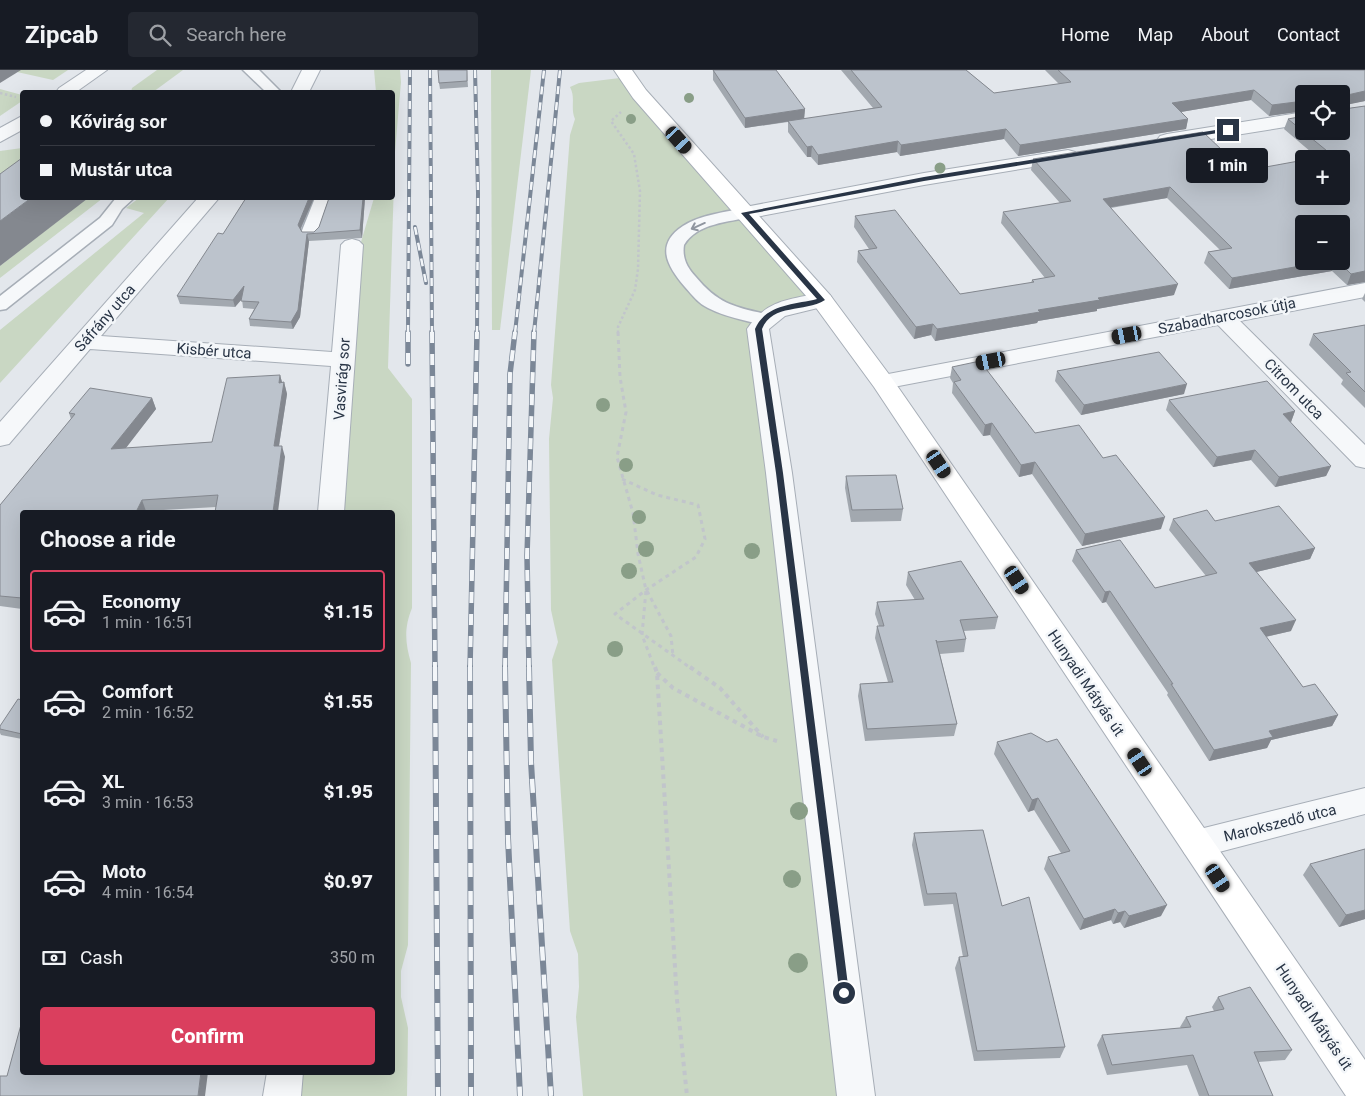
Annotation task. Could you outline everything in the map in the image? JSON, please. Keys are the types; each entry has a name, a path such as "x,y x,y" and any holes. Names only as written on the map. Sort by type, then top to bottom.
{"street":[{"path":"68,90 98,70"},
{"path":"302,90 307,83 311,70"},
{"name":"Hunyadi Mátyás út","path":"623,70 647,102 822,300 883,382 1365,1092"},
{"path":"1148,143 1295,119"},
{"path":"744,213 924,179 1090,152"},
{"name":"Sáfrány utca","path":"0,438 208,200"},
{"name":"Vasvirág sor","path":"331,510 352,245"},
{"name":"Szabadharcosok útja","path":"883,382 1365,290"},
{"path":"822,300 778,310 763,319 758,329 780,473 856,1096"},
{"name":"Citrom utca","path":"1224,317 1365,460"},
{"name":"Kisbér utca","path":"84,342 344,360"},
{"name":"Marokszedő utca","path":"1196,844 1365,801"},
{"path":"282,1096 284,1075"}],"lane":[{"path":"250,70 272,90"},
{"path":"0,305 106,220 116,206 124,200"},
{"path":"310,232 322,200"},
{"path":"744,213 699,224 686,232 675,243 673,253 677,266 706,300 735,312 763,319"}],"path":[{"path":"0,93 20,98"},
{"path":"647,102 627,107 611,121 634,154 640,191 636,283 618,327 620,377 626,412 617,457 633,513 638,554 646,590 671,636 674,656"},
{"path":"622,479 642,490 664,498 688,500 698,505 705,539 696,557 684,567 646,590 615,614 642,635 720,688 762,737"},
{"path":"646,590 642,635 657,673 677,1000 687,1096"},
{"path":"657,673 673,688 762,737 814,751"}],"green space":[{"path":"8,70 68,70 53,80"},
{"path":"157,70 183,70 156,90 132,90"},
{"path":"374,70 400,70 401,82 395,152 395,90 376,90"},
{"path":"491,70 531,70 500,330 492,330"},
{"path":"628,77 822,300 763,319 856,1096 583,1096 576,1017 579,987 578,954 570,931 552,660 558,642 551,610 549,439 553,398 551,385 570,135 575,119 573,95 570,87 579,83"},
{"path":"0,89 20,94 20,102 0,116"},
{"path":"20,148 20,167 0,182 0,151"},
{"path":"85,200 100,200 0,278 0,266"},
{"path":"136,200 167,200 0,383 0,330 144,213 126,208"},
{"path":"373,200 393,200 388,368 412,399 412,608 406,635 411,663 408,945 401,971 401,997 408,1028 407,1096 282,1096 285,1075 395,1075 395,510 331,510 344,360 361,242"}],"building":[{"path":"438,70 467,70 467,81 439,83"},
{"path":"713,70 776,70 805,109 745,118"},
{"path":"851,70 966,70 994,93 1071,82 1058,70 1365,70 1365,91 1350,94 1350,85 1295,85 1295,102 1272,105 1254,90 1172,103 1188,119 1020,145 1006,129 901,145 898,141 818,155 812,146 807,147 788,121 882,107"},
{"path":"1365,106 1365,271 1351,274 1347,270 1350,270 1350,215 1295,215 1295,267 1232,278 1208,252 1232,248 1170,187 1103,199 1178,284 1098,298 1100,300 937,329 933,324 916,327 858,251 877,248 855,216 895,210 960,294 1034,282 1032,280 1055,276 1003,212 1071,201 1033,159 1203,132 1244,171 1295,162 1295,205 1350,205 1350,150 1326,150 1314,140 1350,140 1350,108"},
{"path":"1295,118 1295,125 1288,119"},
{"path":"20,159 20,200 28,200 0,221 0,174"},
{"path":"245,200 308,200 298,225 302,232 314,232 319,227 328,200 363,200 360,230 307,234 298,310 291,322 249,319 259,302 241,301 244,286 233,300 177,296 218,233 223,234"},
{"path":"1365,325 1365,392 1346,373 1351,372 1313,334"},
{"path":"1159,352 1187,384 1084,405 1057,371"},
{"path":"980,361 1035,433 1079,425 1103,458 1116,455 1165,517 1085,534 1035,462 1021,465 992,423 985,425 954,382 961,380 952,367"},
{"path":"280,375 279,383 284,382 274,446 282,446 273,510 215,510 218,495 142,500 137,510 20,510 20,598 0,596 0,505 75,414 69,413 90,388 152,398 111,449 212,442 227,378"},
{"path":"1267,381 1295,411 1283,414 1331,466 1279,477 1255,450 1217,457 1169,400"},
{"path":"896,475 903,509 852,510 846,476"},
{"path":"1279,506 1315,548 1249,563 1296,620 1260,628 1303,687 1315,684 1338,715 1269,731 1273,737 1214,750 1171,684 1173,684 1110,591 1105,592 1076,550 1120,540 1155,588 1217,573 1173,519 1207,510 1215,521"},
{"path":"961,561 998,617 960,620 966,639 937,642 936,640 957,724 867,729 860,684 893,682 877,626 884,626 877,602 924,599 908,572"},
{"path":"18,699 20,700 20,734 0,729 0,726"},
{"path":"1031,733 1047,742 1057,739 1167,905 1129,916 1125,911 1118,913 1115,909 1084,919 1048,857 1070,851 1038,798 1032,800 997,742"},
{"path":"983,830 1002,906 1029,897 1065,1047 977,1051 959,957 968,956 956,893 927,894 914,833"},
{"path":"1365,849 1365,910 1346,915 1310,864"},
{"path":"1250,987 1292,1050 1254,1052 1273,1096 1209,1096 1193,1055 1112,1065 1102,1035 1191,1027 1186,1017 1224,1009 1218,997"},
{"path":"20,1028 20,1075 201,1075 198,1096 0,1096 0,1076 7,1076"}],"railway":[{"path":"408,333 410,70"},
{"path":"430,70 432,333"},
{"path":"475,70 478,193 477,333"},
{"path":"515,333 544,70"},
{"path":"534,333 560,70"},
{"path":"415,227 426,283"},
{"path":"432,332 435,669"},
{"path":"470,669 477,332"},
{"path":"505,668 510,374 515,332"},
{"path":"529,669 527,556 534,332"},
{"path":"408,333 408,364"},
{"path":"435,667 438,1096"},
{"path":"529,667 531,762 551,1096"},
{"path":"505,668 508,838 520,1096"},
{"path":"470,669 471,1096"}],"route":[{"path":"844,993 780,473 758,329 763,319 778,310 822,300 744,213 924,179 1228,130"}]}
